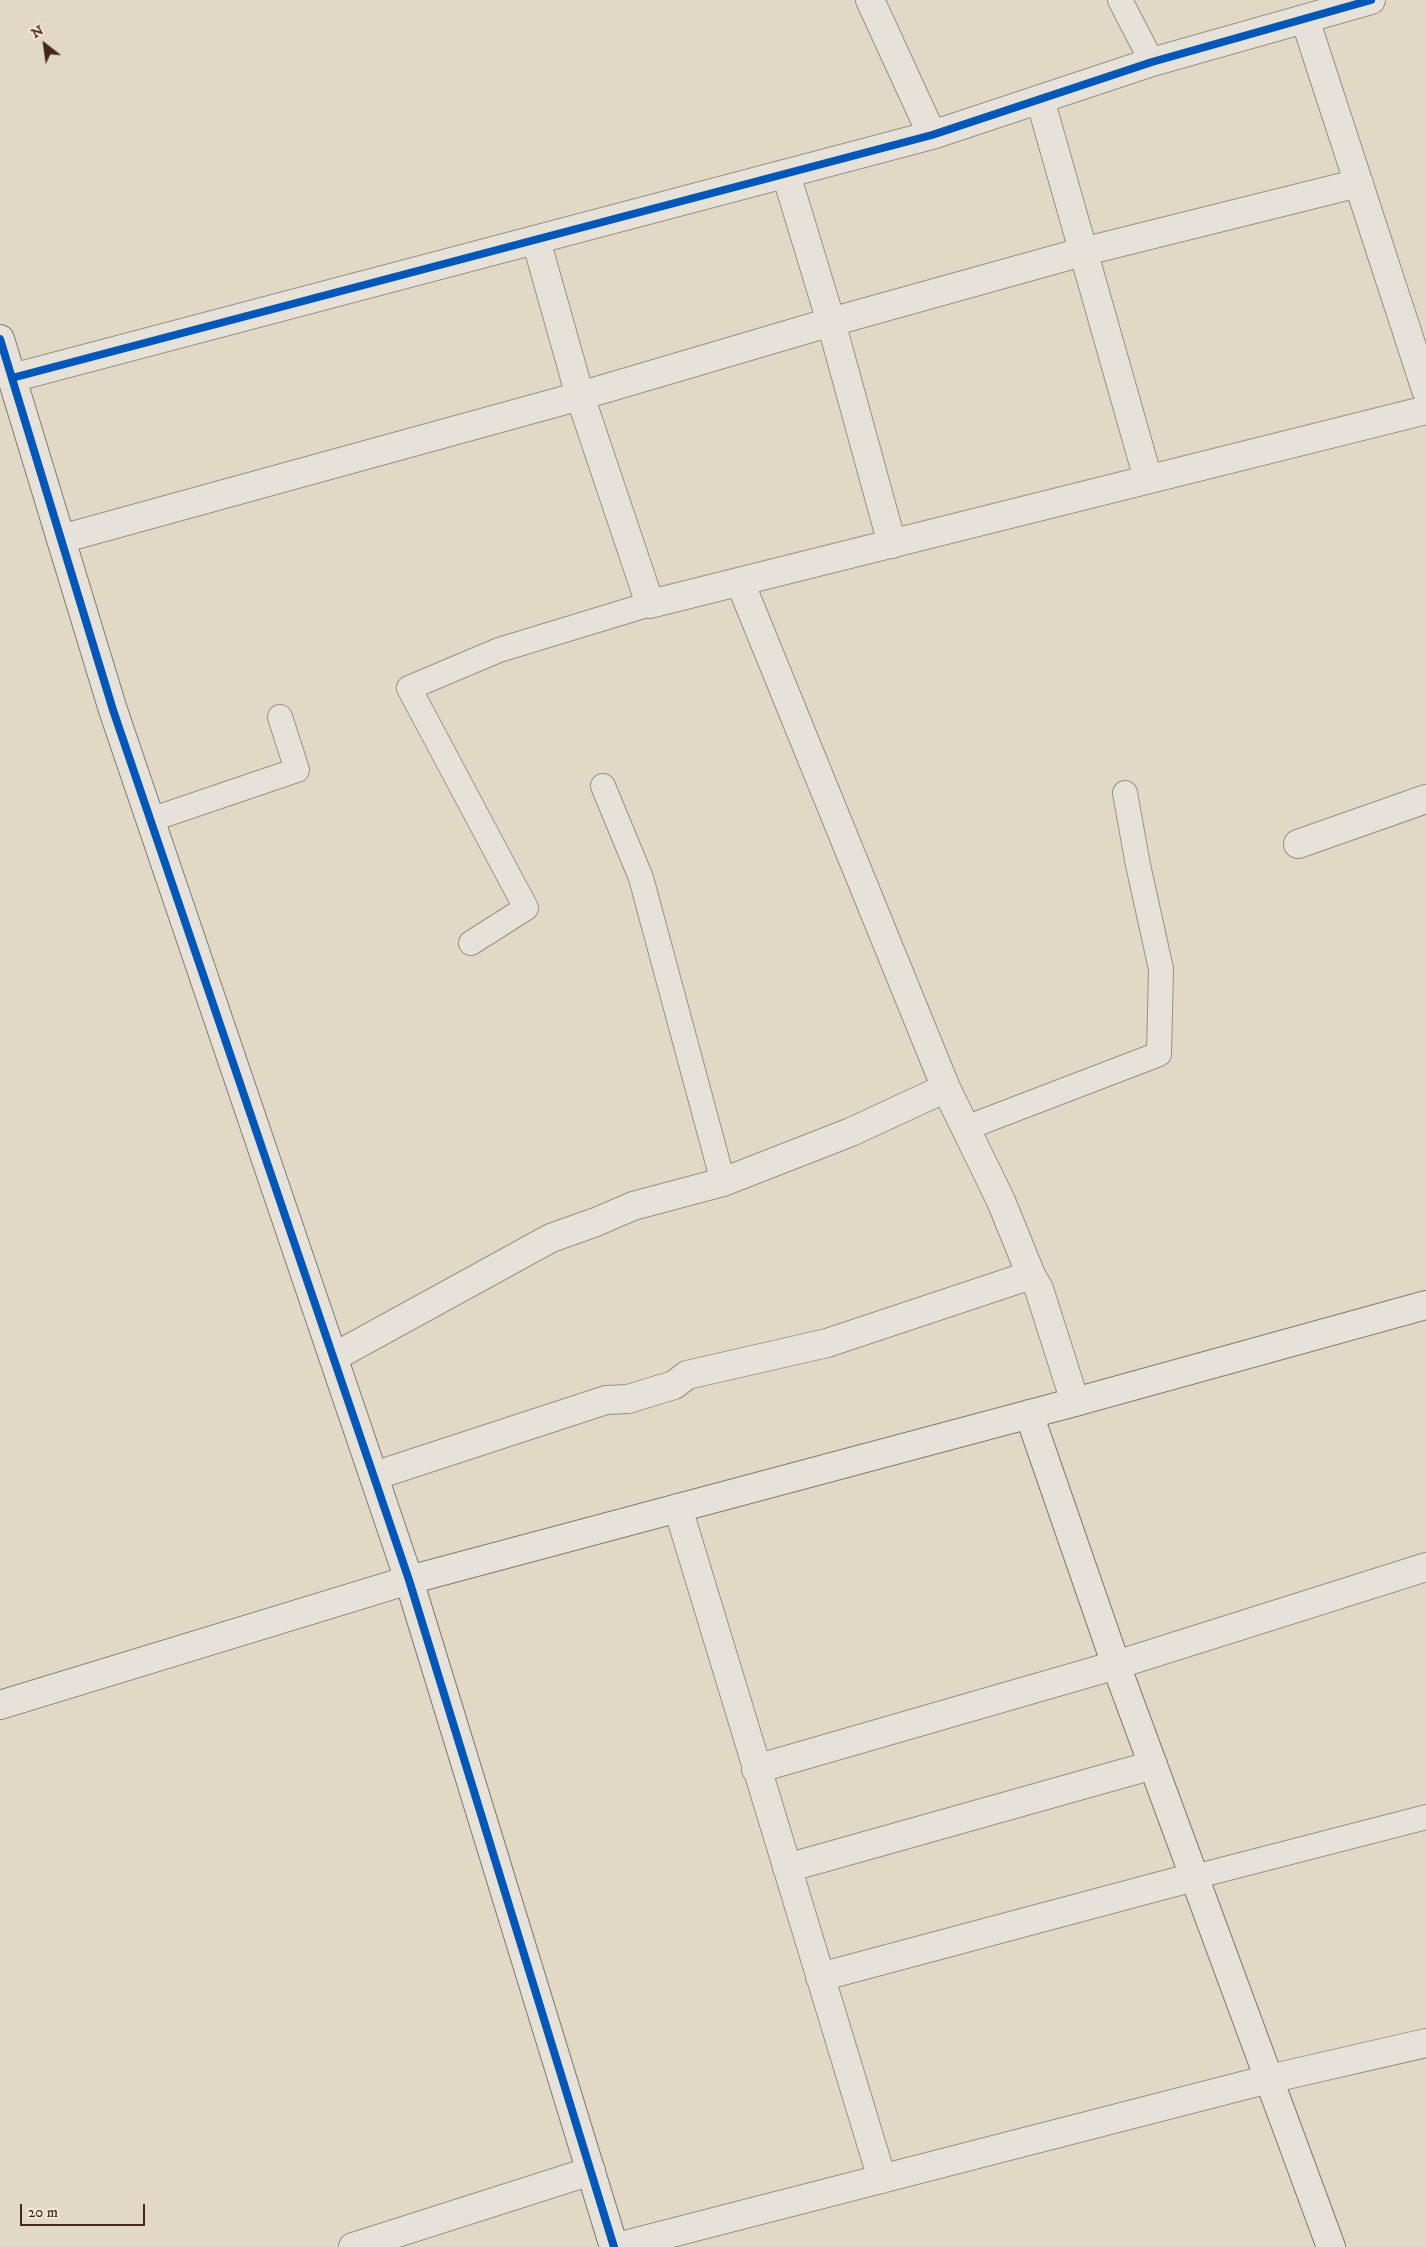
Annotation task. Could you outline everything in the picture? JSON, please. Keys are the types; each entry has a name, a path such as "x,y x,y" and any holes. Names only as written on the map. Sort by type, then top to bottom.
{"street":[{"path":"870,0 932,135"},
{"path":"12,378 932,135 1152,62 1371,0"},
{"path":"1305,19 1426,390"},
{"path":"1040,99 1148,479"},
{"path":"786,174 831,322 892,544"},
{"path":"61,539 580,396 831,322 1082,252 1359,183"},
{"path":"536,240 580,396 650,604 1426,410"},
{"path":"0,339 113,710 409,1580 615,2247 1269,2079 1426,2043"},
{"path":"740,582 946,1088 1001,1202 1030,1275 1039,1289 1075,1402"},
{"path":"1298,844 1426,800"},
{"path":"334,1357 551,1238 633,1206 723,1182 851,1132 946,1088"},
{"path":"374,1476 606,1400 628,1399 674,1385 687,1375 827,1344 1030,1275"},
{"path":"0,1705 409,1580 1075,1402 1426,1305"},
{"path":"1029,1414 1116,1665 1331,2247"},
{"path":"678,1508 882,2179"},
{"path":"756,1768 1116,1665 1426,1567"},
{"path":"787,1868 1153,1765"},
{"path":"820,1977 1194,1877"},
{"path":"353,2247 591,2171"}],"lane":[{"path":"1120,0 1152,62"},
{"path":"471,943 526,908 409,688 499,650 650,604"},
{"path":"150,820 297,770 280,717"},
{"path":"604,786 641,878 723,1182"},
{"path":"966,1128 1159,1054 1161,968 1138,865 1125,793"},
{"path":"1194,1877 1426,1817"}],"cycle path":[{"path":"12,378 932,135 1152,62 1371,0"},
{"path":"0,339 113,710 409,1580 614,2247"}]}
